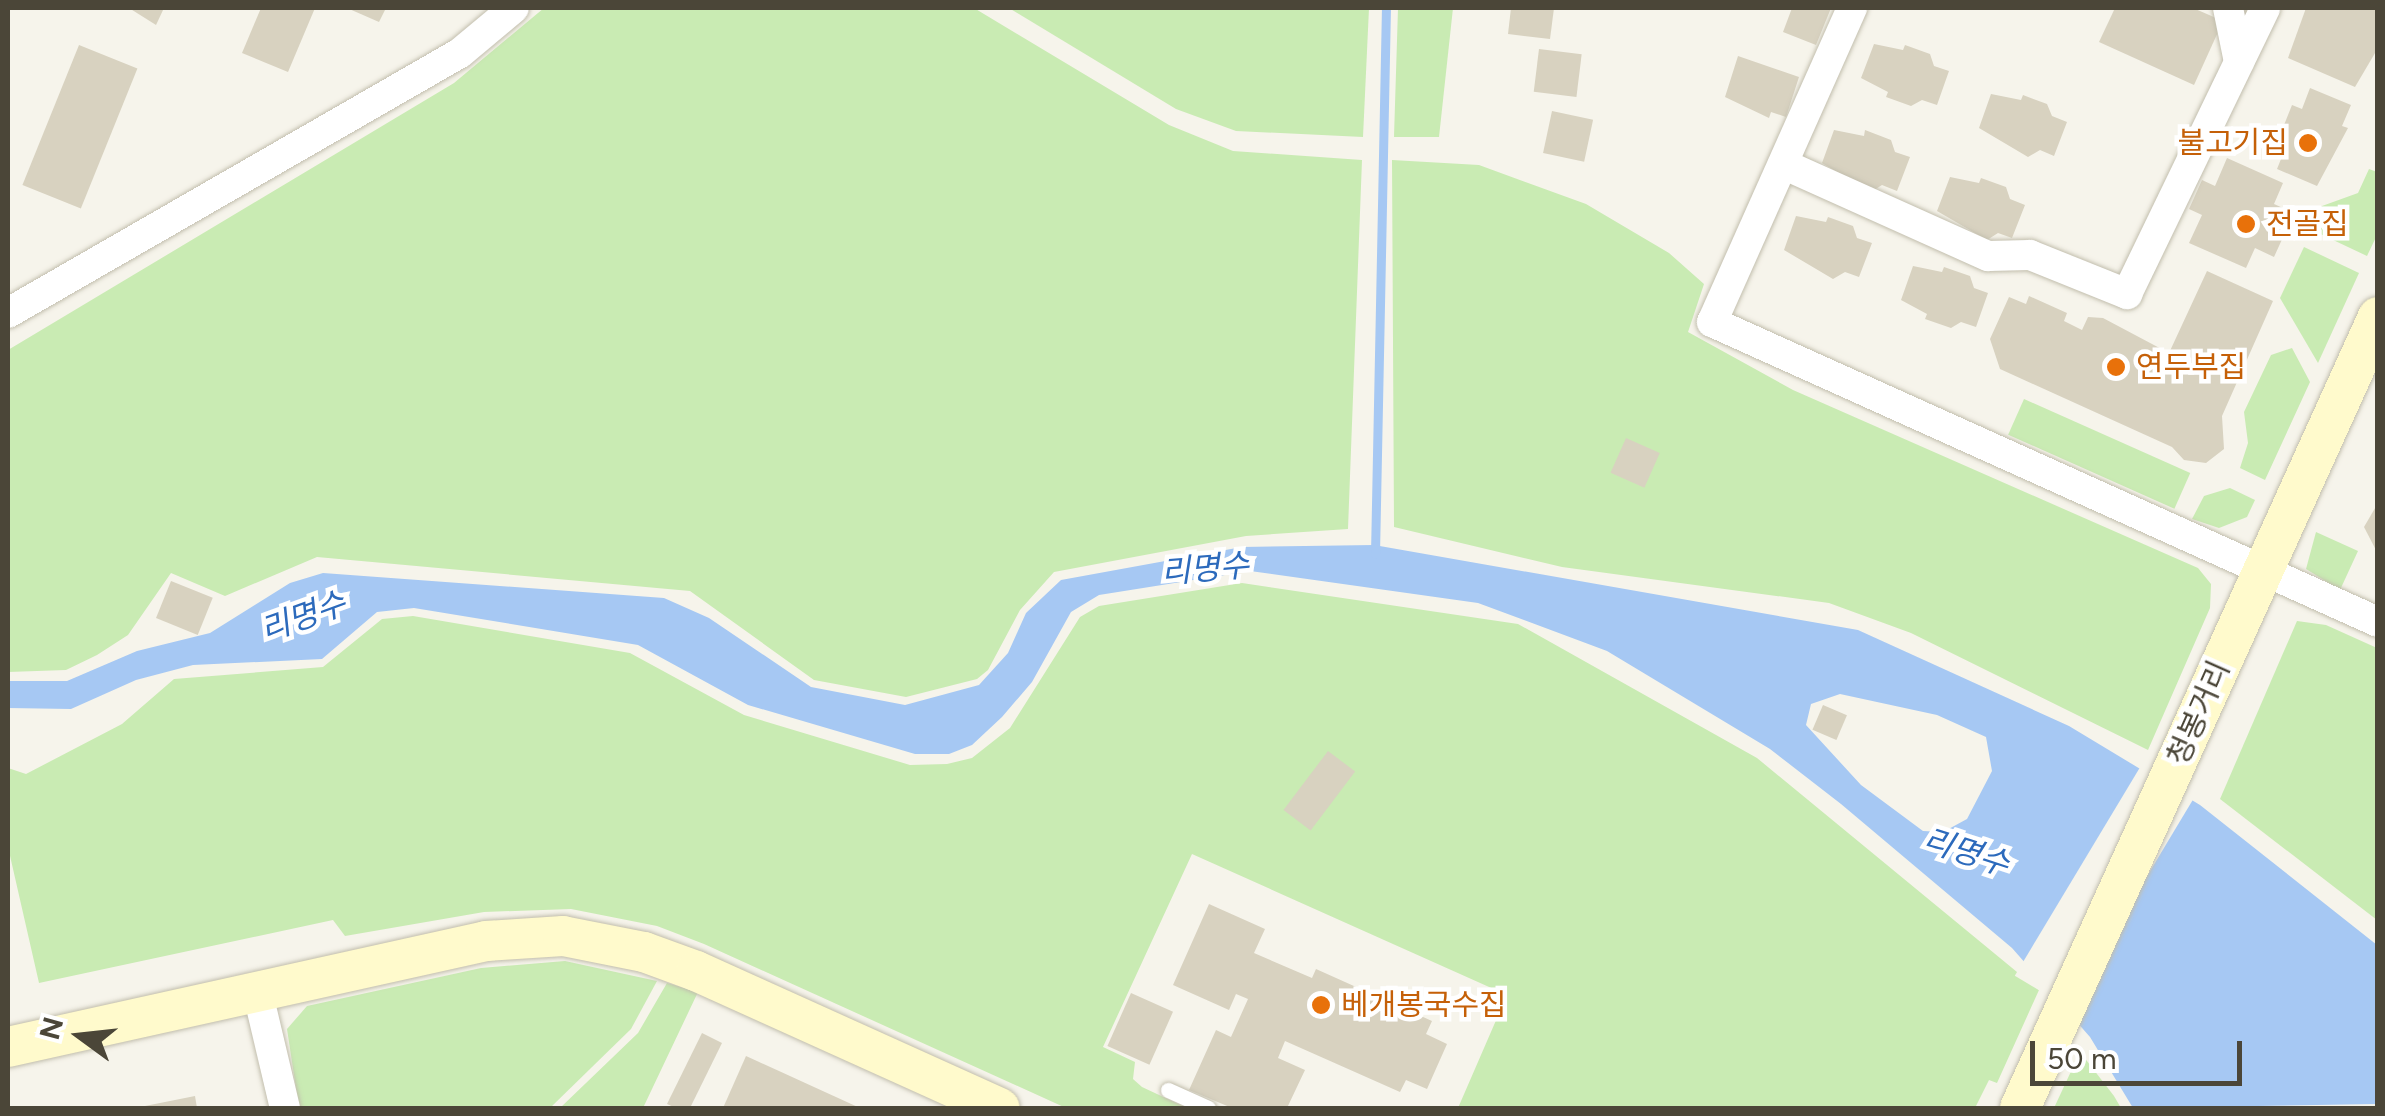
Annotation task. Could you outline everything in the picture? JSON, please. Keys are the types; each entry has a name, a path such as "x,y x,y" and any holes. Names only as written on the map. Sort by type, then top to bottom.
{"street":[{"path":"8,314 460,53 514,8"},
{"path":"1852,8 1712,322 2378,622"},
{"path":"2228,8 2239,62"},
{"path":"1782,164 1988,256 2030,255 2127,294 2265,8"},
{"name":"청봉거리","path":"2022,1102 2378,317"},
{"path":"8,1047 486,941 563,936 610,943 696,971 1000,1108"},
{"path":"258,994 285,1108"}],"lane":[{"path":"1168,1090 1208,1108"}],"green space":[{"path":"544,8 974,8 1169,125 1233,151 1362,160 1348,529 1246,536 1054,572 1020,610 988,670 977,679 906,697 814,680 690,591 317,557 225,596 171,573 128,635 97,655 66,670 8,672 8,350 454,83"},
{"path":"1009,8 1369,8 1363,137 1236,131 1176,109"},
{"path":"1398,8 1453,8 1439,137 1394,137"},
{"path":"1392,160 1479,165 1586,204 1669,253 1704,284 1688,332 1793,390 2198,568 2211,584 2210,608 2148,750 1911,633 1829,603 1562,567 1394,527"},
{"path":"2369,169 2377,172 2378,233 2367,256 2312,230 2322,206 2358,193"},
{"path":"2304,247 2359,273 2318,363 2280,298"},
{"path":"2292,348 2310,382 2265,480 2240,468 2248,443 2244,412 2271,355"},
{"path":"2024,399 2190,473 2174,509 2008,435"},
{"path":"2230,488 2255,500 2247,517 2219,528 2192,519 2204,496"},
{"path":"2316,532 2358,551 2340,590 2306,569"},
{"path":"1242,583 1518,624 1757,758 2039,990 1997,1083 1989,1080 1975,1108 1458,1108 1507,995 1192,854 1103,1047 1135,1062 1133,1079 1142,1087 1187,1108 1066,1108 704,944 657,926 571,909 484,912 345,936 333,920 39,983 8,847 8,768 26,774 122,724 174,679 323,667 382,619 413,616 630,653 744,715 910,765 947,764 972,758 1010,728 1080,617 1099,606"},
{"path":"2297,621 2326,625 2377,648 2377,920 2220,799"},
{"path":"565,961 657,981 631,1029 550,1108 299,1108 287,1029 307,1006 481,968"},
{"path":"667,983 698,992 643,1108 560,1108 638,1033"},
{"path":"2080,1052 2114,1096 2121,1108 2054,1108"}],"water":[{"name":"리명수","path":"1374,545 1858,630 2069,726 2200,805 2377,945 2377,1104 2133,1108 2090,1037 2012,948 1770,749 1607,651 1478,603 1250,571 1099,595 1071,612 1032,682 1002,717 972,745 949,754 915,754 748,705 638,645 414,608 377,612 322,659 193,665 136,680 71,709 8,708 8,681 67,681 137,651 210,633 290,583 323,573 664,598 709,618 811,687 905,705 979,685 1008,653 1026,613 1061,580 1242,547","holes":["1840,694 1937,715 1986,737 1992,771 1967,819 1943,832 1923,831 1861,785 1806,725 1811,704"]}],"pier":[{"path":"2142,764 2195,796 2068,1008 2015,976"}],"building":[{"path":"129,8 164,8 156,25"},
{"path":"261,8 315,8 288,72 242,53"},
{"path":"347,8 386,8 379,22"},
{"path":"1511,8 1554,8 1550,39 1508,34"},
{"path":"1792,8 1831,8 1816,45 1783,32"},
{"path":"2115,8 2193,8 2223,21 2194,85 2099,42"},
{"path":"2306,8 2378,8 2378,48 2355,87 2288,58"},
{"path":"1874,44 1903,50 1905,45 1930,54 1934,66 1949,71 1937,105 1922,100 1911,106 1886,97 1888,92 1861,78"},
{"path":"79,45 137,69 81,209 22,185"},
{"path":"1539,49 1582,54 1576,97 1534,92"},
{"path":"1738,56 1799,77 1786,117 1771,112 1769,118 1725,97"},
{"path":"2310,88 2351,105 2342,126 2348,128 2317,186 2277,169 2285,149 2276,145 2292,105 2302,109"},
{"path":"1991,94 2021,100 2023,95 2047,104 2052,116 2067,122 2054,156 2040,150 2028,157 1979,128"},
{"path":"1552,111 1593,120 1584,162 1543,153"},
{"path":"1834,130 1864,136 1865,130 1891,140 1895,152 1910,157 1897,191 1882,185 1871,192 1822,163"},
{"path":"2227,158 2283,183 2274,204 2294,213 2274,257 2255,248 2246,268 2189,243 2202,215 2189,209 2202,180 2215,186"},
{"path":"1950,177 1979,183 1981,178 2006,187 2010,199 2025,205 2012,238 1998,233 1987,240 1937,211"},
{"path":"1796,216 1826,222 1828,217 1853,226 1857,238 1872,243 1859,277 1845,272 1833,279 1784,250"},
{"path":"1913,266 1942,272 1944,267 1970,276 1974,288 1988,293 1976,327 1961,322 1951,328 1925,319 1927,314 1901,300"},
{"path":"2207,271 2273,301 2222,416 2224,449 2206,463 2184,460 2172,447 2000,369 1990,339 2009,297 2026,304 2029,296 2067,313 2064,321 2082,330 2088,317 2103,318 2169,353"},
{"path":"1626,438 1660,453 1644,488 1611,473"},
{"path":"2378,503 2378,554 2364,527"},
{"path":"171,581 213,598 198,635 156,618"},
{"path":"1823,705 1847,715 1836,740 1812,730"},
{"path":"1328,751 1355,771 1311,831 1283,810"},
{"name":"베개봉국수집","path":"1209,904 1265,929 1254,953 1312,978 1316,969 1432,1021 1426,1034 1447,1044 1427,1089 1406,1080 1400,1092 1285,1041 1278,1058 1305,1070 1287,1108 1232,1108 1189,1090 1216,1030 1231,1037 1248,999 1236,994 1229,1010 1173,985"},
{"path":"1131,993 1173,1012 1149,1065 1107,1046"},
{"path":"702,1033 722,1043 690,1108 676,1108 667,1104"},
{"path":"746,1056 860,1108 723,1108"},
{"path":"195,1096 197,1108 140,1108 140,1107"}],"waterway":[{"path":"1375,554 1386,8"}],"place":[{"name":"불고기집","path":"2308,143"},
{"name":"전골집","path":"2246,224"},
{"name":"연두부집","path":"2116,367"},
{"name":"베개봉국수집","path":"1321,1005"}]}
